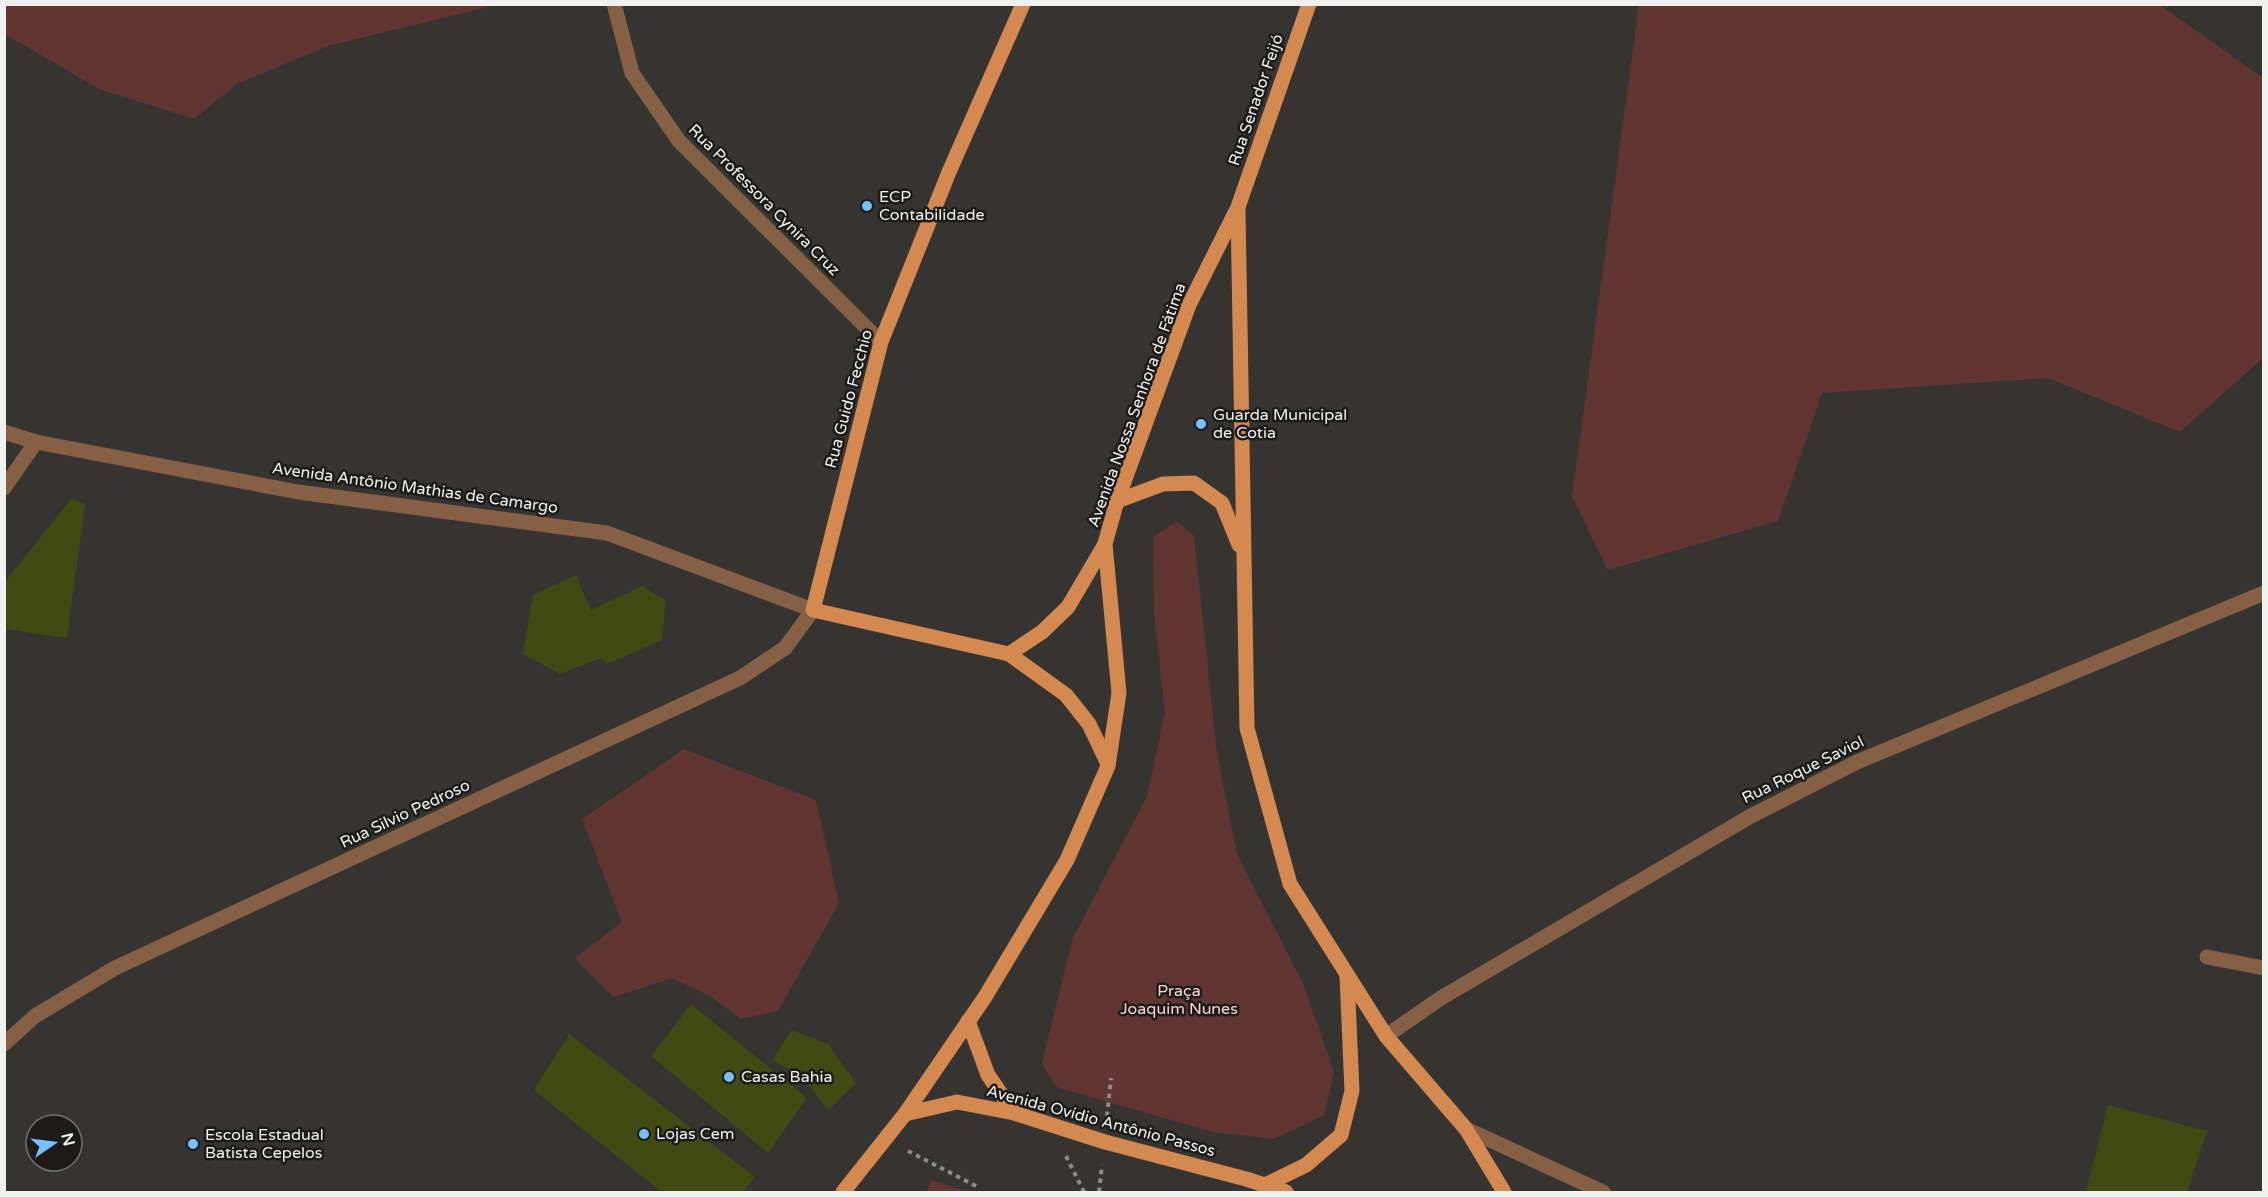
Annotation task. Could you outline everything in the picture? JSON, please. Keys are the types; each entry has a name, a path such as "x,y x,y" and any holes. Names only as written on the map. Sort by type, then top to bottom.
{"main road":[{"name":"Rua Guido Fecchio","path":"813,610 881,342 949,172 1023,4"},
{"name":"Rua Senador Feijó","path":"1238,207 1309,4"},
{"name":"Avenida Nossa Senhora de Fátima","path":"843,1192 905,1114 985,997 1066,860 1108,766 1119,693 1105,544 1118,501 1189,306 1238,207"},
{"path":"1238,207 1247,728 1290,884 1386,1036 1466,1129 1504,1192"},
{"path":"1118,501 1163,484 1194,483 1222,503 1243,554"},
{"path":"1009,654 1042,632 1068,607 1105,544"},
{"path":"813,610 1009,654 1066,695 1089,724 1108,766"},
{"path":"1264,1185 1306,1165 1341,1135 1352,1091 1347,976"},
{"path":"968,1021 988,1075 1014,1113"},
{"name":"Avenida Ovídio Antônio Passos","path":"905,1114 957,1102 1014,1113 1105,1142 1286,1192"}],"street":[{"name":"Rua Professora Cynira Cruz","path":"614,4 632,73 680,141 881,342"},
{"name":"Avenida Antônio Mathias de Camargo","path":"4,432 36,442 298,492 608,533 813,610"},
{"path":"4,488 36,442"},
{"name":"Rua Roque Saviol","path":"1386,1036 1441,998 1739,823 1848,766 2264,593"},
{"name":"Rua Silvio Pedroso","path":"4,1044 35,1016 115,968 740,678 785,648 813,610"},
{"path":"2207,957 2264,968"},
{"path":"1466,1129 1579,1186 1603,1192"}],"path":[{"path":"914,1155 978,1187"}],"green space":[{"path":"5,4 496,5 328,46 237,84 194,119 99,89 5,34"},
{"path":"1639,5 2160,5 2263,78 2263,358 2180,432 2048,378 1822,393 1778,521 1608,570 1572,496"},
{"name":"Praça Joaquim Nunes","path":"1177,522 1194,536 1217,753 1237,854 1303,983 1334,1072 1324,1115 1274,1139 1213,1132 1056,1087 1042,1063 1073,938 1147,796 1165,713 1154,613 1153,537"},
{"path":"684,749 816,800 839,903 778,1011 741,1019 710,996 672,978 614,997 575,958 622,922 582,819"},
{"path":"931,1180 969,1192 927,1192"}],"building":[{"path":"71,499 85,504 67,638 4,629 4,583"},
{"path":"576,575 591,610 642,586 666,601 662,640 607,664 601,658 560,674 523,654 533,595"},
{"name":"Casas Bahia","path":"691,1004 807,1098 768,1153 651,1056"},
{"path":"792,1030 828,1044 856,1083 828,1110 802,1076 772,1060"},
{"name":"Lojas Cem","path":"569,1034 755,1177 743,1192 662,1192 534,1090"},
{"path":"2108,1105 2207,1131 2187,1192 2086,1192"}],"place":[{"name":"ECP Contabilidade","path":"867,206"},
{"name":"Guarda Municipal de Cotia","path":"1201,424"},
{"name":"Casas Bahia","path":"729,1077"},
{"name":"Lojas Cem","path":"644,1134"},
{"name":"Escola Estadual Batista Cepelos","path":"193,1144"}]}
